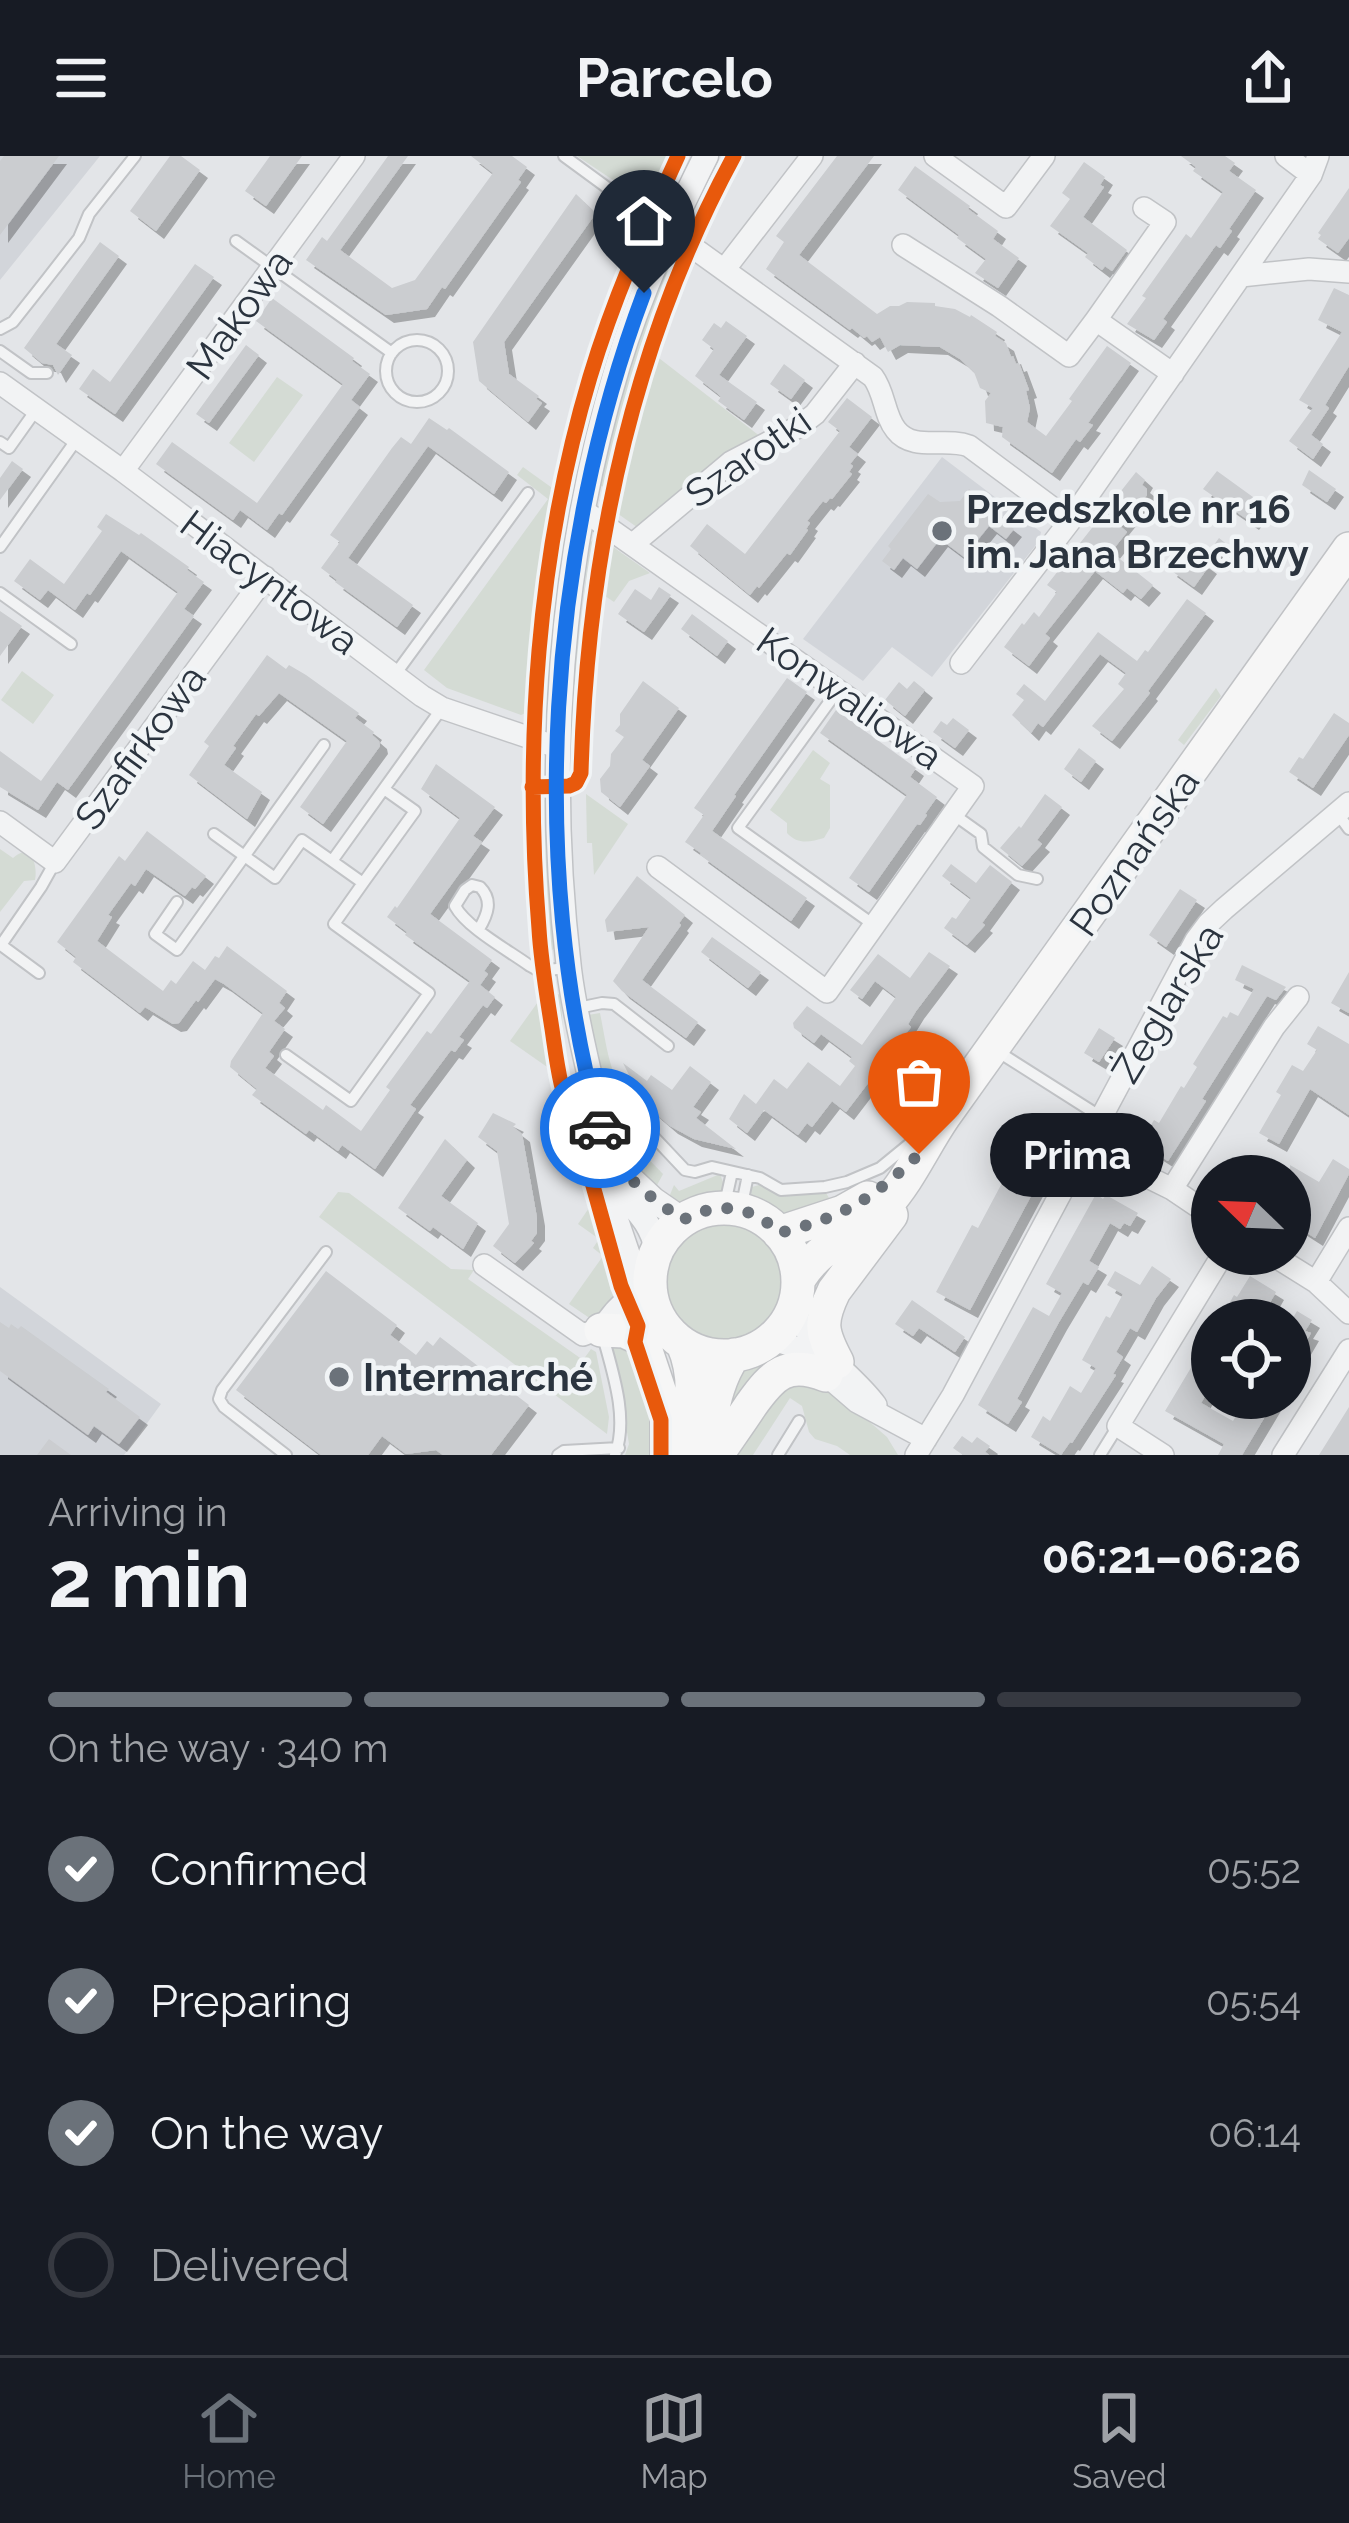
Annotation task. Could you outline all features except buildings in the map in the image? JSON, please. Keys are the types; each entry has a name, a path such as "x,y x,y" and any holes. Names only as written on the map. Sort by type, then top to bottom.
{"main road":[{"name":"Poznańska","path":"779,1233 843,1212 883,1188 944,1116 1349,549"},
{"name":"Poznańska","path":"795,1294 816,1255 880,1210 898,1190 905,1157"},
{"path":"717,1455 770,1379 798,1368 832,1369 823,1328 828,1304 901,1201 905,1157"},
{"path":"732,1208 762,1218 779,1233 791,1250 795,1294 784,1325 770,1340 734,1355 702,1353 668,1331 649,1284 668,1233 698,1212 732,1208"},
{"path":"602,1330 624,1330 642,1340 667,1414 667,1455"},
{"path":"682,1455 693,1394 683,1344"},
{"path":"700,1455 718,1388 734,1355"}],"street":[{"name":"Makowa","path":"123,471 354,156"},
{"path":"484,1265 583,1335 617,1322 649,1284 654,1235 612,1180 606,1163 575,1009 557,833 557,747 564,649 598,438 619,363 670,231 706,156"},
{"path":"724,270 812,156"},
{"path":"935,156 1006,207 1044,156"},
{"path":"961,663 1070,520 1315,165 1286,156"},
{"path":"903,245 1069,356 1165,222 1144,208"},
{"path":"670,231 873,377 882,388 897,431 908,439 969,446 1070,520"},
{"path":"1241,276 1309,268 1349,272"},
{"path":"1096,320 1173,374"},
{"name":"Szarotki","path":"633,544 731,462 815,414 855,363"},
{"name":"Hiacyntowa","path":"0,383 442,708 557,747"},
{"name":"Konwaliowa","path":"583,510 973,786 827,992 658,867"},
{"name":"Szafirkowa","path":"0,822 55,862 265,577"},
{"name":"Żeglarska","path":"795,1294 806,1330 857,1402 884,1415 921,1447 1196,940 1208,924 1345,816"},
{"path":"1172,1189 1274,1027 1298,997"},
{"path":"601,1130 622,1169 683,1220"},
{"path":"601,1130 598,1162 630,1261 649,1284"},
{"path":"1085,1146 1191,1202"},
{"path":"1316,1282 1349,1228"},
{"path":"1163,1455 1118,1426 1209,1275"},
{"path":"1304,1275 1349,1313"},
{"path":"602,1330 610,1315 649,1284"},
{"name":"Żeglarska","path":"770,1340 792,1346 832,1369"},
{"path":"1283,1455 1349,1350"}],"lane":[{"path":"0,328 13,322 34,296 135,156"},
{"path":"564,156 624,200"},
{"path":"236,241 392,353"},
{"path":"414,341 436,347 447,366 442,388 424,401 401,398 388,380 392,353 414,341"},
{"path":"0,351 31,373 47,374"},
{"path":"0,442 9,448 37,410"},
{"path":"0,547 77,439"},
{"path":"394,676 528,493"},
{"path":"0,593 71,644"},
{"path":"838,690 738,828 874,925"},
{"path":"332,861 442,708"},
{"path":"177,902 154,934 177,950 324,745"},
{"path":"286,1054 351,1101 430,992 334,924 415,811 384,789"},
{"path":"953,814 981,834 983,847 1018,875 1037,879"},
{"path":"214,834 275,878 302,840 362,884"},
{"path":"39,973 2,945 55,862"},
{"path":"479,929 539,971 569,968"},
{"path":"575,1009 614,1004 668,1046"},
{"path":"993,1048 1101,1117"},
{"path":"636,1118 685,1170 712,1167 760,1178 781,1190 847,1182 905,1157"},
{"path":"732,1172 732,1208"},
{"path":"732,1208 748,1175"},
{"path":"286,1455 219,1399 326,1252"},
{"path":"558,1455 617,1451 616,1385 602,1330"},
{"path":"778,1455 800,1421"},
{"path":"1100,1455 1118,1426"}],"shaded area":[{"path":"0,156 100,156 0,280"},
{"path":"577,156 671,156 649,204"},
{"path":"664,195 671,198 669,204 659,210 650,229 650,248 633,284 596,396 586,399 625,281"},
{"path":"684,255 634,387 611,487 599,486 620,400 668,262"},
{"path":"655,355 761,437 641,530 614,511"},
{"path":"277,377 303,395 254,462 229,443"},
{"path":"942,457 1041,532 1039,541 932,677 892,647 863,681 803,639"},
{"path":"523,467 555,490 528,712 521,715 447,688 424,670 548,499 517,475"},
{"path":"565,489 574,491 547,716 537,727 543,645"},
{"path":"602,533 583,686 573,685 590,543"},
{"path":"609,544 650,573 629,581 614,602 602,594"},
{"path":"22,671 54,695 33,724 1,700"},
{"path":"1216,688 1221,696 1184,745 1178,740"},
{"path":"571,697 581,697 576,777 569,772"},
{"path":"813,750 830,763 820,779 830,785 830,828 824,838 804,842 787,833 787,823 770,810"},
{"path":"586,794 628,824 594,875 592,843 587,843"},
{"path":"537,800 545,800 555,947 544,959 537,870"},
{"path":"0,849 13,858 29,854 36,874 35,880 24,881 0,912"},
{"path":"548,991 561,995 564,1056 557,1048"},
{"path":"540,999 550,1069 510,1041"},
{"path":"600,1013 615,1077 638,1111 630,1118 635,1130 628,1138 663,1174 654,1191 629,1169 613,1133 588,1015"},
{"path":"720,1174 724,1185 716,1201 682,1206 667,1202 674,1185 679,1191"},
{"path":"759,1185 780,1195 826,1193 836,1209 769,1214 752,1200 752,1187"},
{"path":"338,1192 349,1193 451,1269 474,1270 468,1279 583,1360 591,1349 596,1352 609,1417 607,1434 319,1217"},
{"path":"593,1208 617,1298 594,1317 569,1304 603,1256 593,1248 599,1239 578,1224"},
{"path":"724,1224 746,1229 765,1241 777,1260 782,1282 777,1304 765,1323 746,1335 724,1340 702,1335 683,1323 671,1304 666,1282 671,1260 683,1241 702,1229"},
{"path":"0,1287 161,1404 124,1455 0,1455"},
{"path":"627,1339 654,1418 654,1455 625,1455 629,1444 613,1349 616,1341"},
{"path":"768,1350 803,1359 734,1418 722,1397 743,1365"},
{"path":"787,1383 828,1386 887,1437 898,1455 850,1455 815,1439 802,1406 790,1398 753,1455 736,1455"}],"cycle path":[{"path":"661,1455 661,1420 635,1342 638,1326 621,1286 560,1078 540,942 533,790 539,651 572,444 609,320 678,156"},
{"path":"532,787 569,786 581,773 593,613 621,455 667,302 734,156"}],"way so far":[{"path":"600,1128 622,1169 683,1220 698,1212 732,1208 762,1218 779,1233 862,1202 919,1154"}],"place":[{"name":"Przedszkole nr 16 im. Jana Brzechwy","path":"942,531"},
{"name":"Prima","path":"919,1154"},
{"name":"Intermarché","path":"339,1377"}],"route":[{"path":"600,1128 582,1052 564,926 557,747 564,649 583,510 606,406 644,293"}]}
